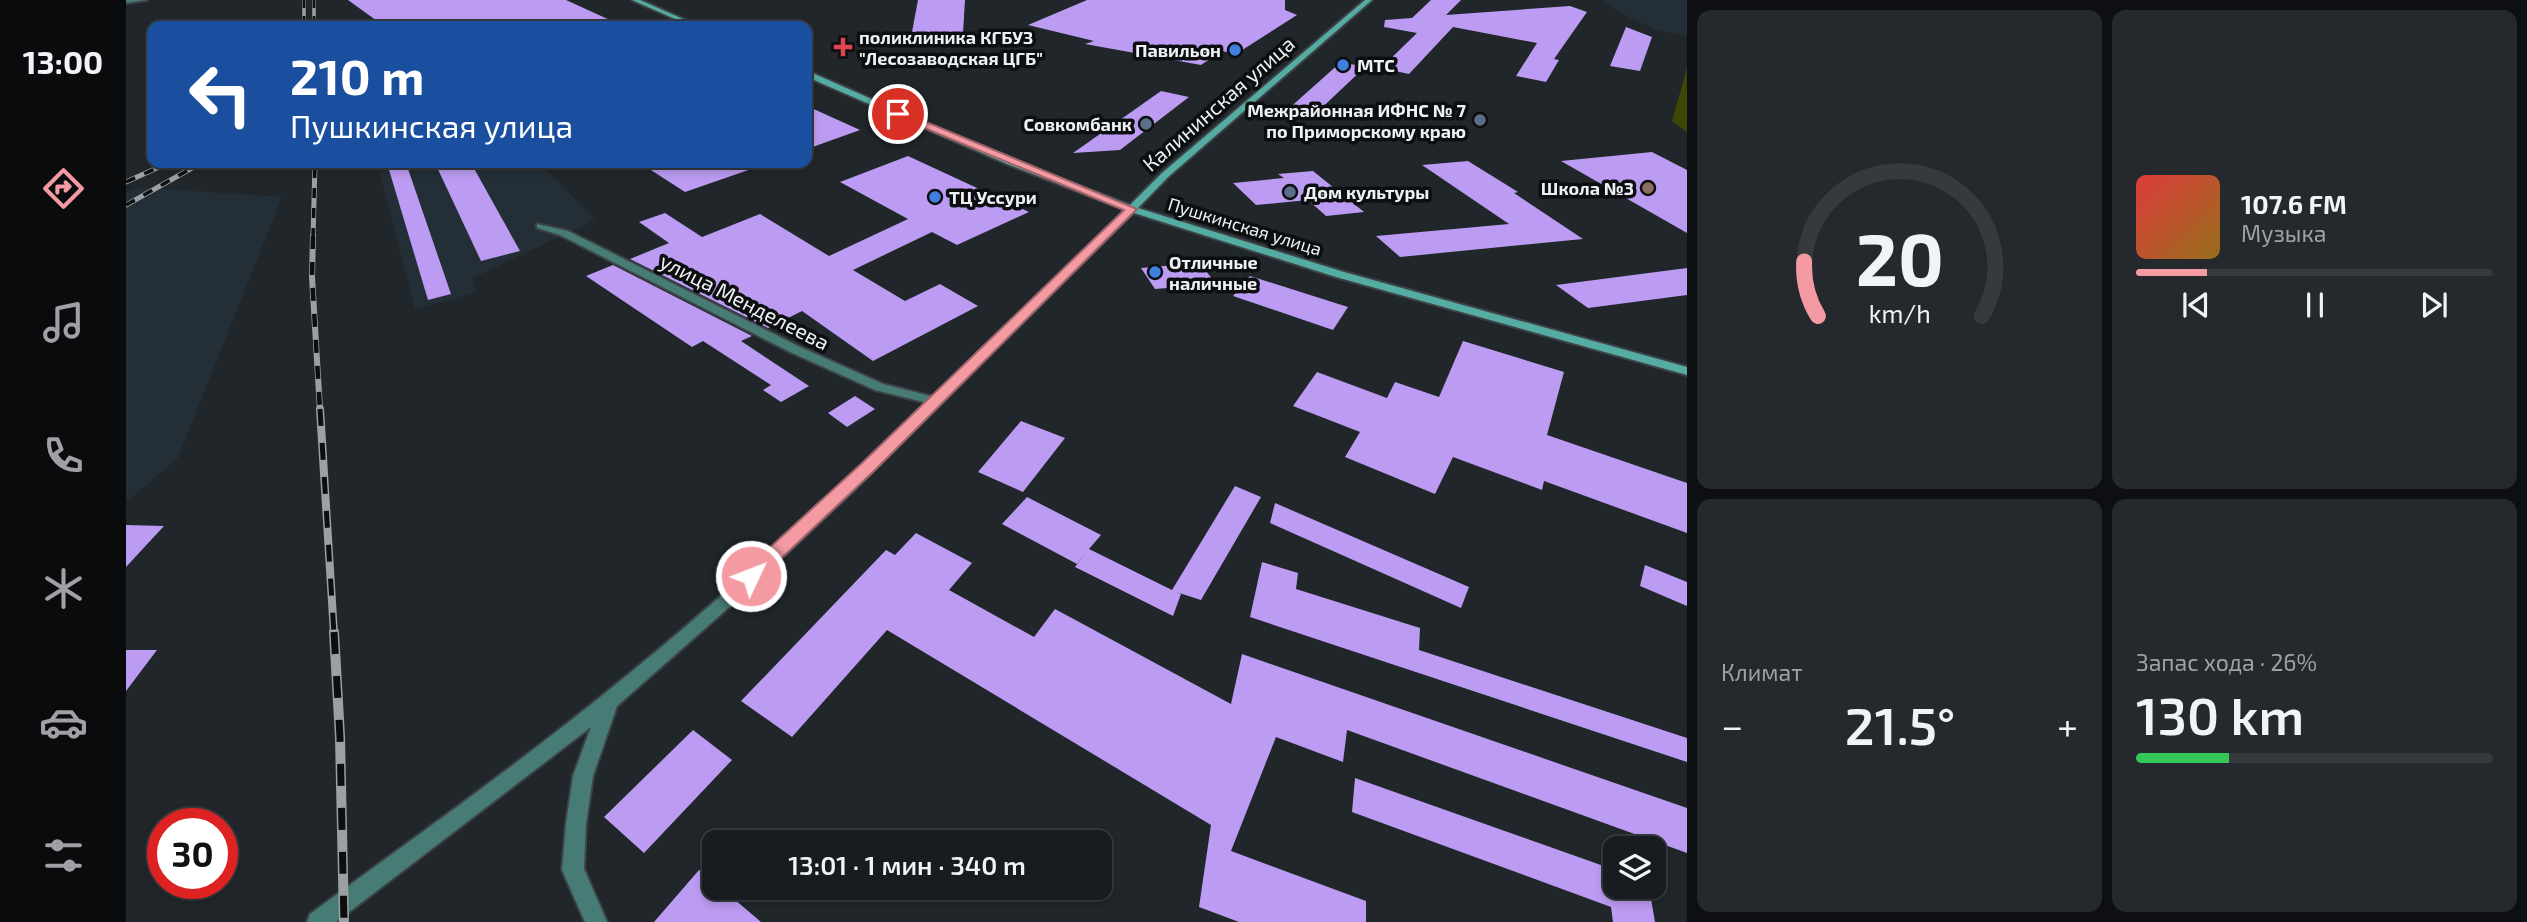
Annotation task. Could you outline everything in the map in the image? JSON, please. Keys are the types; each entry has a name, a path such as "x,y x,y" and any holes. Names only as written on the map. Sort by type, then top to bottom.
{"main road":[{"path":"635,0 684,21"},
{"name":"Калининская улица","path":"1132,209 1165,176 1369,0"},
{"name":"Пушкинская улица","path":"812,76 949,136 1132,209 1257,250 1687,371"}],"street":[{"path":"126,1 144,0"},
{"path":"199,0 213,2"},
{"name":"Калининская улица","path":"318,922 609,702 673,648 936,401 1132,209"},
{"name":"улица Менделеева","path":"541,226 564,233 794,349 879,387 936,401"},
{"path":"596,922 573,870 583,776 609,702"}],"shaded area":[{"path":"1601,0 1687,0 1687,36 1657,30 1631,19"},
{"path":"378,168 546,168 595,220 473,278 476,293 415,309"},
{"path":"137,187 282,197 178,458 126,502 126,192"}],"green space":[{"path":"1687,68 1687,132 1672,121"}],"building":[{"path":"348,0 566,0 612,21 377,21"},
{"path":"918,0 965,0 963,33 912,32"},
{"path":"1087,0 1285,0 1285,10 1297,15 1236,54 1222,51 1201,65 1085,44 1094,41 1028,25"},
{"path":"1431,0 1461,0 1446,15 1570,6 1587,12 1554,59 1559,60 1546,82 1516,76 1537,43 1453,27 1409,74 1381,68 1417,33 1384,27 1385,20 1412,18"},
{"path":"1626,27 1652,37 1640,71 1610,66"},
{"path":"1341,62 1365,67 1312,117 1286,111"},
{"path":"1161,91 1189,97 1120,150 1073,153"},
{"path":"812,108 860,130 812,147"},
{"name":"Школа №3","path":"1652,152 1687,170 1687,233 1561,161"},
{"path":"908,156 1029,212 957,245 932,232 853,270 905,301 940,284 978,306 873,361 802,311 768,328 630,259 669,243 639,222 665,213 702,237 760,214 829,256 908,219 840,182"},
{"path":"1468,161 1518,192 1514,193 1583,239 1400,257 1376,236 1509,224 1422,165"},
{"path":"388,168 408,168 451,294 428,300"},
{"path":"437,168 474,168 520,251 481,261"},
{"path":"648,168 754,168 685,192"},
{"name":"Дом культуры","path":"1313,171 1364,212 1326,216 1308,200 1256,205 1233,183 1284,178 1278,174"},
{"path":"1200,263 1216,284 1155,289 1141,268"},
{"path":"613,265 752,336 741,341 809,386 781,402 763,390 771,385 703,341 692,347 586,276"},
{"path":"1687,268 1687,295 1588,308 1556,285"},
{"path":"1250,276 1348,307 1333,330 1233,296"},
{"path":"1463,341 1564,372 1547,435 1687,483 1687,533 1544,481 1542,490 1453,457 1435,494 1345,457 1360,432 1293,406 1317,372 1387,398 1395,382 1439,397"},
{"path":"855,396 875,409 847,427 828,413"},
{"path":"1021,421 1065,438 1023,492 978,472"},
{"path":"1235,486 1261,497 1201,600 1176,592 1181,594 1173,616 1075,567 1088,550 1077,564 1002,524 1027,497 1101,535 1089,549 1172,590"},
{"path":"1275,503 1469,587 1461,608 1270,523"},
{"path":"126,525 164,526 126,567"},
{"path":"916,533 972,563 949,590 1034,637 1055,609 1231,704 1242,654 1687,808 1687,853 1666,845 1666,836 1640,836 1347,730 1343,762 1276,737 1231,851 1366,901 1366,922 1239,922 1199,907 1211,825 887,630 792,737 741,701 886,550 895,555"},
{"path":"1262,562 1298,573 1296,589 1420,628 1419,650 1687,738 1687,762 1250,617"},
{"path":"1645,565 1687,582 1687,606 1640,586"},
{"path":"126,650 157,650 126,691"},
{"path":"693,730 732,760 644,853 604,817"},
{"path":"1355,778 1603,866 1603,899 1651,899 1655,922 1613,922 1611,907 1352,812"},
{"path":"699,870 702,872 702,900 735,900 761,922 654,922"}],"railway":[{"path":"304,0 304,21"},
{"path":"314,0 314,21"},
{"path":"126,182 157,168"},
{"path":"126,205 192,168"},
{"path":"313,238 315,168"},
{"path":"313,236 312,277 320,410"},
{"path":"320,409 334,634"},
{"path":"334,632 340,737 344,922"}],"place":[{"name":"поликлиника КГБУЗ \"Лесозаводская ЦГБ\"","path":"843,47"},
{"name":"Павильон","path":"1235,50"},
{"name":"МТС","path":"1343,65"},
{"name":"Межрайонная ИФНС № 7 по Приморскому краю","path":"1480,120"},
{"name":"Совкомбанк","path":"1146,124"},
{"name":"Школа №3","path":"1648,188"},
{"name":"Дом культуры","path":"1290,192"},
{"name":"ТЦ Уссури","path":"935,197"},
{"name":"Отличные наличные","path":"1155,272"}],"route":[{"path":"751,576 868,467 1132,209 898,114"}]}
